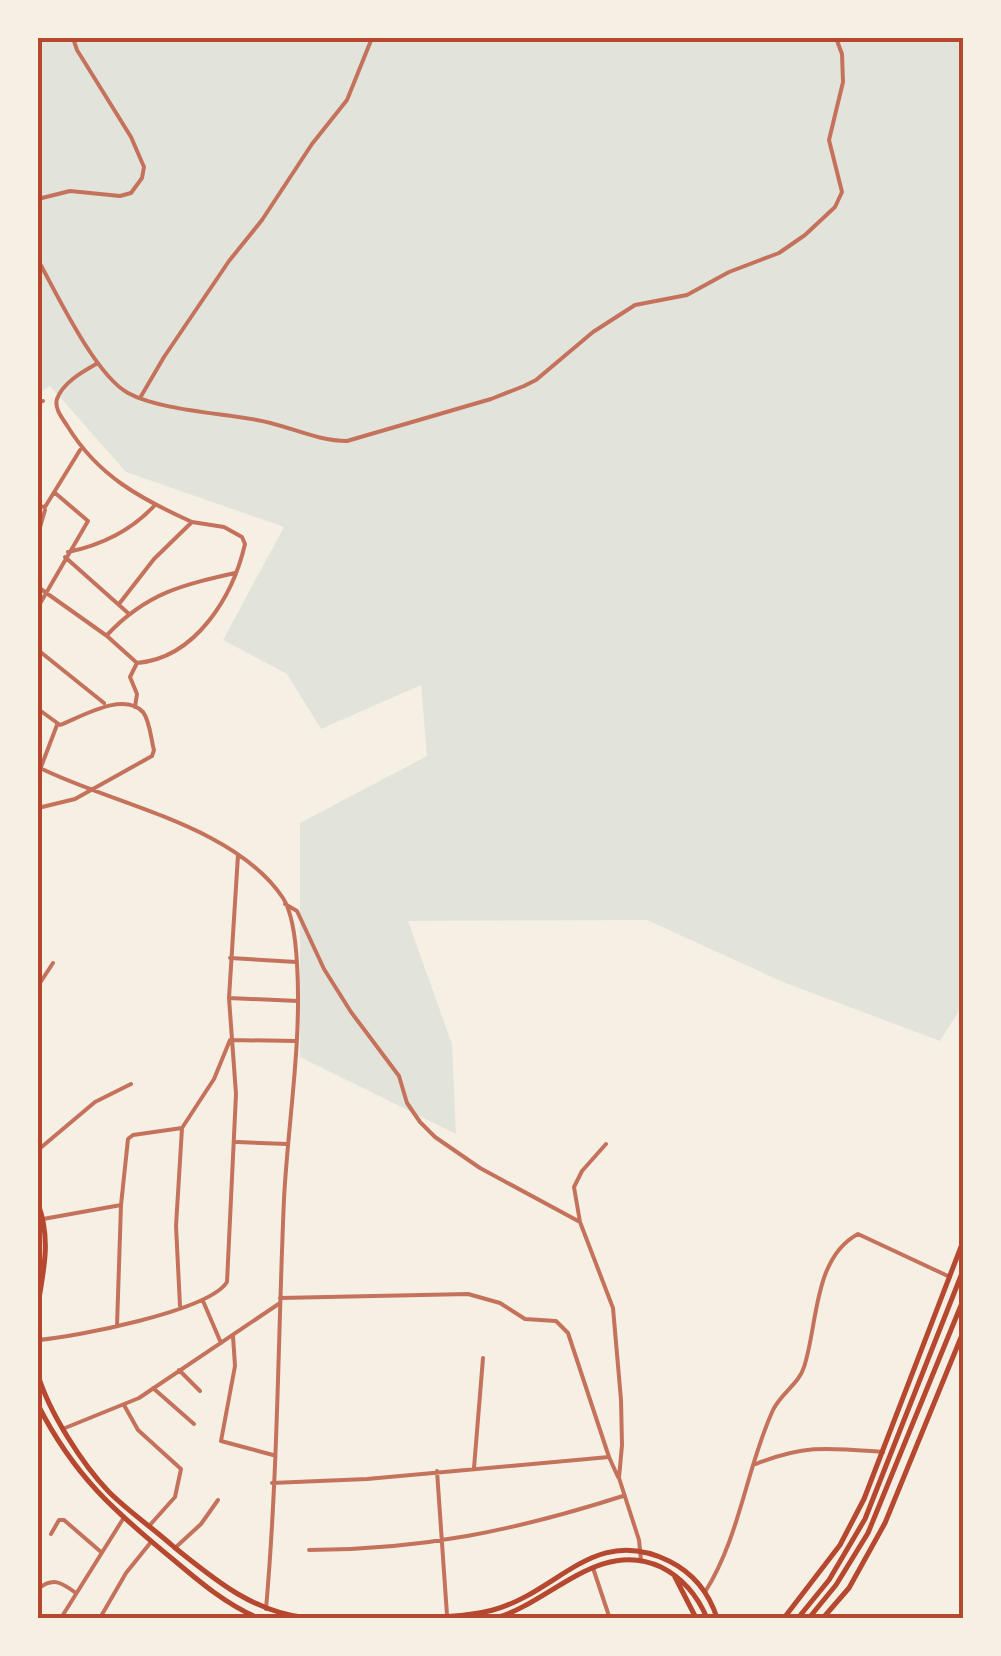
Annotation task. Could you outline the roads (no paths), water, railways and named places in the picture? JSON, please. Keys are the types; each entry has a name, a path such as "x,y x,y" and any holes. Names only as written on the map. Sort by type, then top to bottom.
{"main road":[{"path":"38,1204 46,1248 38,1304"},
{"path":"784,1618 840,1545 883,1452 964,1239"},
{"path":"798,1618 830,1580 864,1519 964,1268"},
{"path":"809,1618 836,1585 868,1533 964,1298"},
{"path":"823,1618 849,1588 885,1523 964,1330"},
{"path":"38,1379 48,1404 104,1486 149,1526 231,1591 266,1609 307,1618"},
{"path":"38,1406 88,1483 123,1519 225,1601 258,1618"},
{"path":"370,1618 447,1615 502,1607 601,1552 621,1548 640,1550 680,1567 705,1592 717,1618"},
{"path":"496,1618 592,1567 619,1560 641,1560 674,1574 693,1593 706,1618"},
{"path":"674,1574 696,1618"}],"street":[{"path":"38,199 70,191 120,196 131,193 142,178 144,168 130,137 73,38"},
{"path":"140,398 229,261 348,100 372,38"},
{"path":"38,260 98,363 120,387 140,398 261,420 330,440 346,440 491,399 536,380 593,332 635,305 687,295 729,272 780,253 840,200 842,181 828,131 843,82 844,68 836,38"},
{"path":"98,363 64,388 56,403 81,448 116,483 192,522 224,527 245,544 236,574 216,612 190,642 157,660 137,663"},
{"path":"38,534 45,507 81,448"},
{"path":"38,607 88,520 54,492"},
{"path":"67,554 112,538 138,522 155,505"},
{"path":"38,506 45,507"},
{"path":"119,604 154,559 192,522"},
{"path":"67,554 128,613"},
{"path":"107,636 128,613 169,590 236,574"},
{"path":"38,587 107,636 137,663"},
{"path":"38,650 106,705"},
{"path":"135,708 137,694 130,675 137,663"},
{"path":"38,808 75,799 90,788 154,754 145,716 135,708 106,705 57,724 45,761 38,769 90,788 199,832 238,856 297,911 324,968 399,1076 407,1103 420,1122 480,1168 580,1222"},
{"path":"38,708 57,724"},
{"path":"38,1340 116,1327 203,1301 220,1292 227,1282 236,1094 230,1040 230,958 238,856"},
{"path":"266,1609 287,1144 298,1001 297,962 286,904"},
{"path":"230,958 297,962"},
{"path":"38,986 53,963"},
{"path":"230,998 298,1001"},
{"path":"230,1040 296,1041"},
{"path":"180,1306 176,1226 182,1128 214,1079 230,1040"},
{"path":"38,1150 95,1102 131,1084"},
{"path":"116,1327 130,1137 182,1128"},
{"path":"235,1142 287,1144"},
{"path":"606,1144 576,1181 580,1222 613,1308 621,1400 618,1478"},
{"path":"43,1219 122,1206"},
{"path":"705,1592 720,1564 772,1412 804,1370 827,1273 843,1245 858,1234 950,1277"},
{"path":"64,1428 124,1406 233,1336 280,1300 468,1294 500,1304 525,1319 556,1320 568,1333 625,1496 641,1560"},
{"path":"203,1301 221,1343"},
{"path":"233,1336 235,1366 221,1441 274,1455"},
{"path":"474,1468 483,1358"},
{"path":"178,1370 200,1391"},
{"path":"152,1388 194,1424"},
{"path":"124,1406 138,1430 181,1470 175,1497 149,1526"},
{"path":"756,1464 818,1447 883,1452"},
{"path":"272,1483 609,1457"},
{"path":"437,1471 447,1615"},
{"path":"309,1550 379,1548 506,1531 625,1496"},
{"path":"176,1548 201,1524 218,1500"},
{"path":"60,1618 123,1519"},
{"path":"50,1534 59,1520 64,1520 101,1552"},
{"path":"100,1618 126,1573 151,1542"},
{"path":"592,1567 609,1616"},
{"path":"38,1590 54,1581 76,1593"}]}
